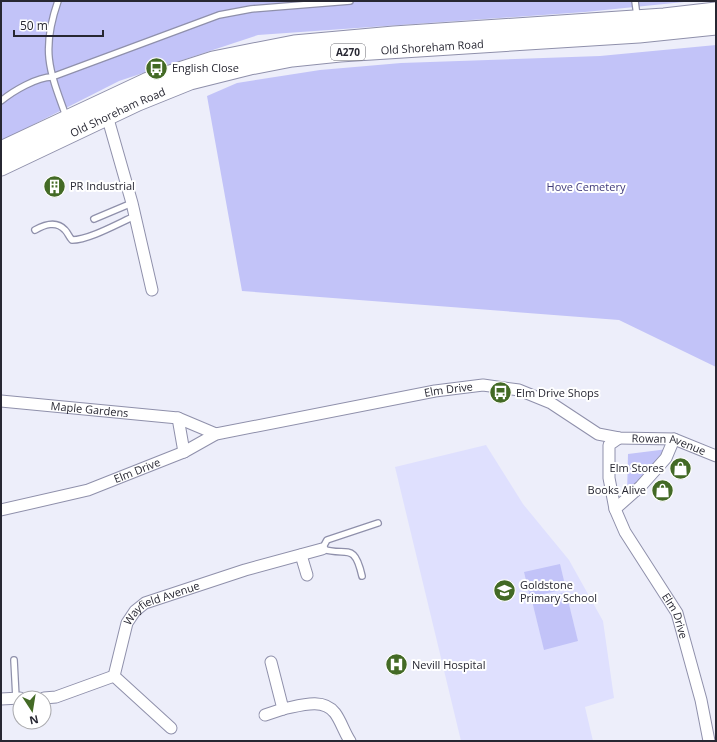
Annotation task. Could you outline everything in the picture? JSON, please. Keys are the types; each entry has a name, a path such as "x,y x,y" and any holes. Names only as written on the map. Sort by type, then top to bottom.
{"main road":[{"name":"Old Shoreham Road","path":"638,27 716,11"},
{"name":"Old Shoreham Road","path":"1,150 70,125 104,109 138,102 190,81 250,66 292,58 638,27 716,26"},
{"name":"Old Shoreham Road","path":"1,167 70,125"}],"street":[{"path":"104,109 132,203 152,290"},
{"name":"Elm Drive","path":"1,510 88,490 184,452 216,434 435,391 483,385 519,390 551,403 598,434 619,438"},
{"name":"Maple Gardens","path":"1,401 178,418 216,434"},
{"path":"178,418 184,452"},
{"name":"Elm Drive","path":"619,438 609,445 609,478 615,509 625,532 677,613 701,700 709,741"},
{"name":"Rowan Avenue","path":"619,438 674,439 716,456"},
{"path":"615,509 641,486 666,458 674,439"},
{"name":"Wayfield Avenue","path":"114,676 127,623 135,610 145,603 245,570 322,549"},
{"path":"301,555 307,575"},
{"path":"272,662 283,709"},
{"path":"52,697 114,676 171,728"},
{"path":"1,699 12,698"},
{"path":"265,715 283,709 310,704 320,704 334,712 350,741"}],"lane":[{"path":"58,1 52,19 49,39 49,65 70,125"},
{"path":"1,101 16,91 44,77 52,77 219,15 251,10 350,1"},
{"path":"634,1 638,27"},
{"path":"94,219 132,203"},
{"path":"35,230 45,225 54,224 65,230 72,240 76,240 91,236 135,216"},
{"path":"362,576 359,562 355,556 348,552 330,552 322,549 327,540 378,523"},
{"path":"14,660 17,690"}],"shaded area":[{"name":"Goldstone Primary School","path":"486,445 523,504 569,560 603,621 614,698 585,707 593,741 461,741 395,467"}],"green space":[{"path":"1,1 694,1 585,12 258,35 119,81 1,141"},
{"name":"Hove Cemetery","path":"716,45 716,367 619,320 242,291 207,96 237,83 320,70 401,63 600,56"},
{"path":"668,449 627,496 628,454"},
{"path":"560,564 566,589 530,597 524,572"},
{"path":"566,592 578,641 544,650 532,601"}],"place":[{"name":"English Close","path":"156,68"},
{"name":"PR Industrial","path":"55,186"},
{"name":"Elm Drive Shops","path":"500,393"},
{"name":"Elm Stores","path":"680,468"},
{"name":"Books Alive","path":"662,490"},
{"name":"Goldstone Primary School","path":"505,591"},
{"name":"Nevill Hospital","path":"397,665"}]}
